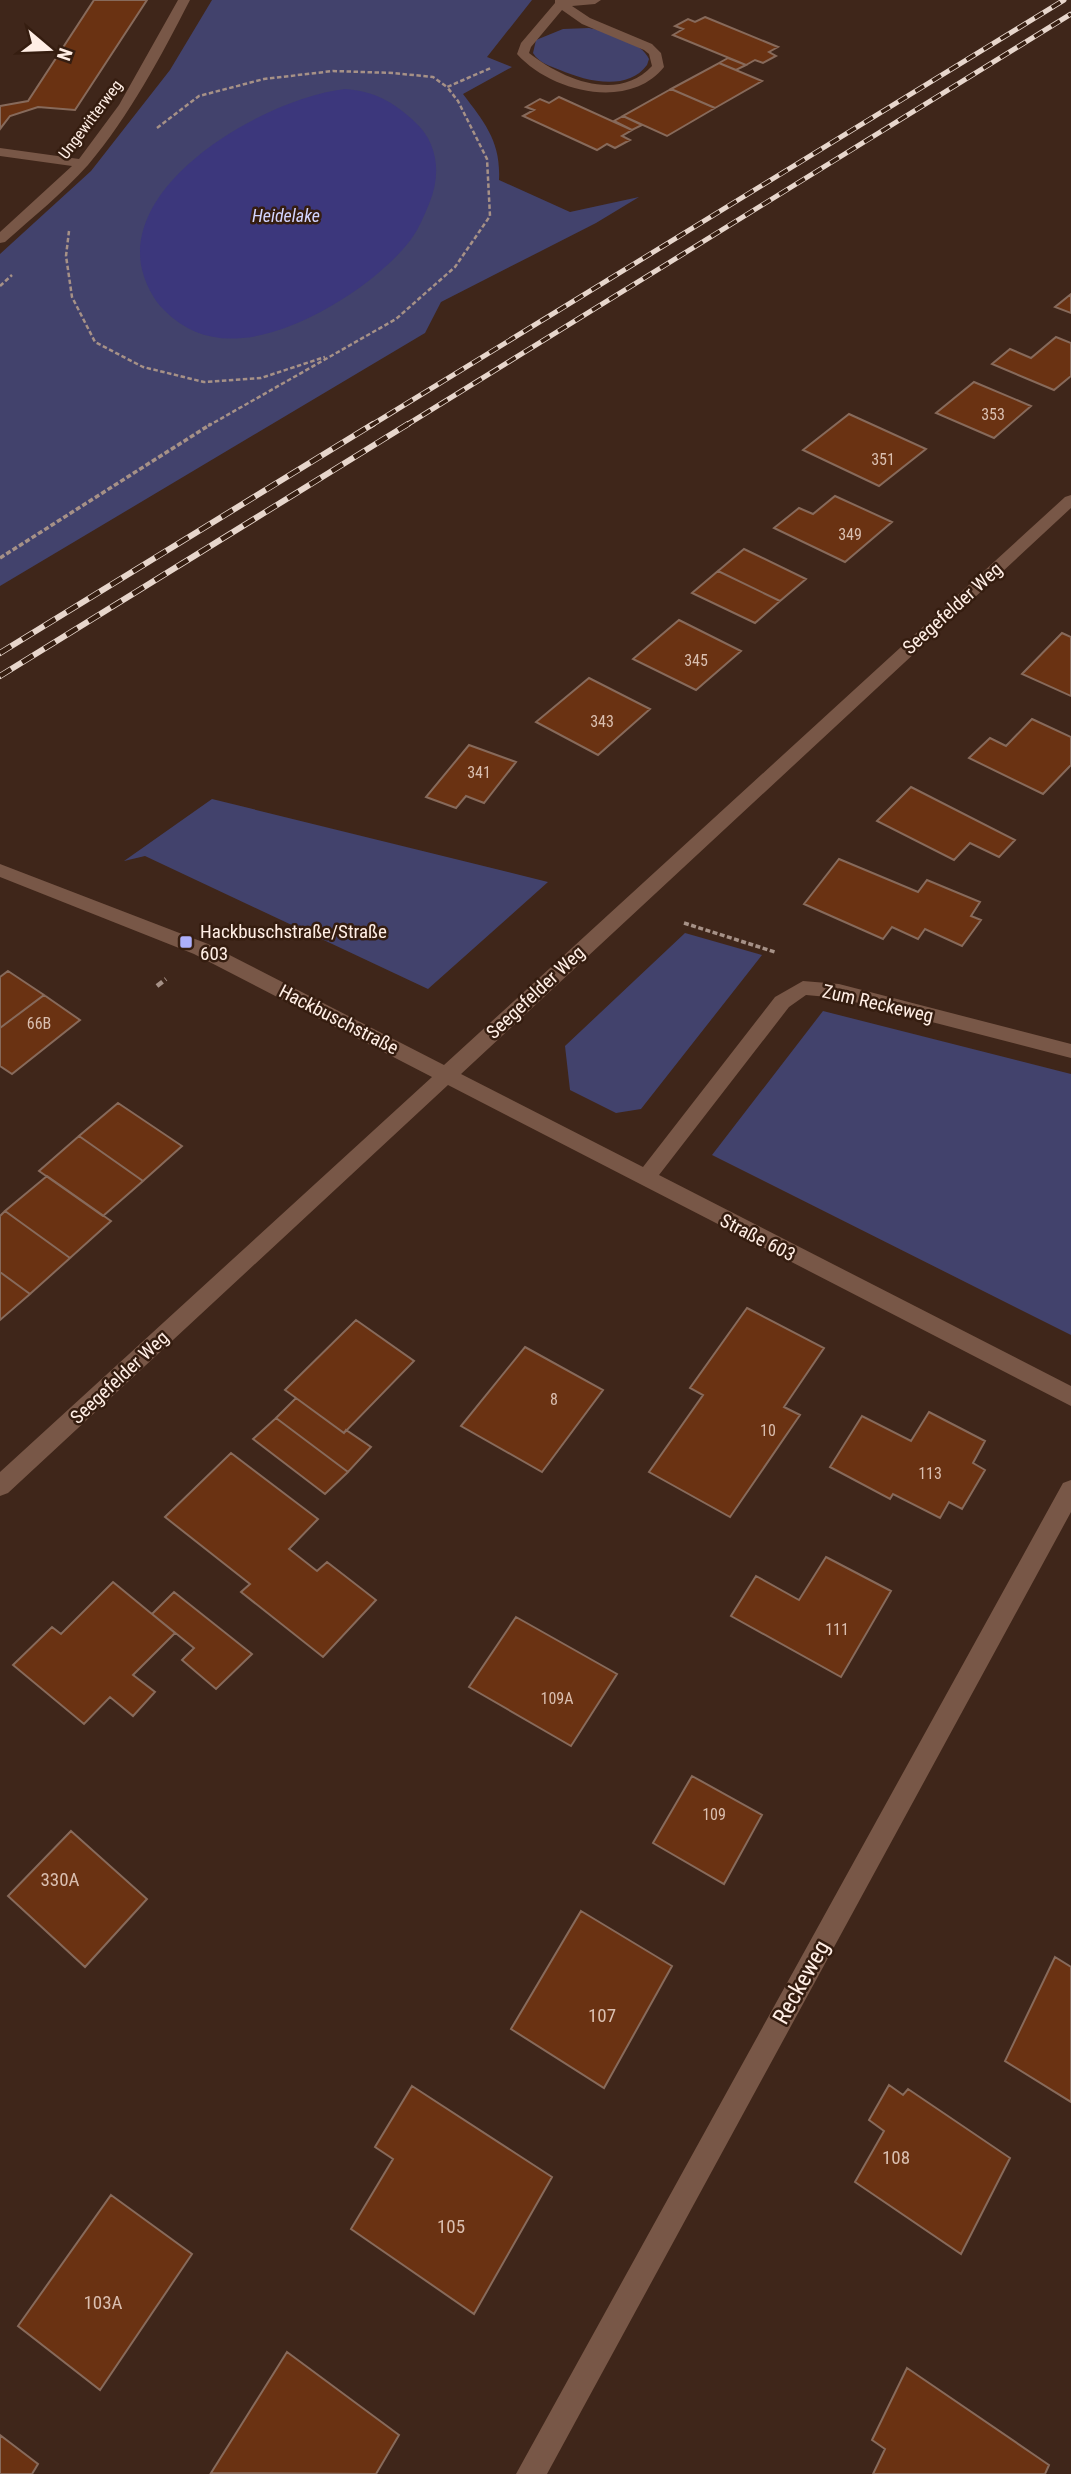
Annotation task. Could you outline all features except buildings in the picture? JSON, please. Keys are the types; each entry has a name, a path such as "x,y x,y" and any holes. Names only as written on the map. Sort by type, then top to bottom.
{"street":[{"name":"Ungewitterweg","path":"0,239 82,163 150,65 184,0"},
{"path":"561,2 586,21 649,47 655,54 658,67 643,82 612,89 575,83 537,67 523,54 534,33 561,2 595,0"},
{"path":"0,152 82,163"},
{"name":"Seegefelder Weg","path":"0,1486 1071,500"},
{"name":"Hackbuschstraße","path":"0,870 186,942 445,1075"},
{"name":"Zum Reckeweg","path":"645,1179 782,1002 803,988 839,991 1071,1051"},
{"name":"Straße 603","path":"445,1075 1071,1397"},
{"name":"Reckeweg","path":"531,2474 1071,1490"}],"path":[{"path":"447,87 523,54"},
{"path":"0,558 206,427 396,319 455,267 489,216 487,159 458,101 447,87 433,77 333,71 264,79 199,96 154,131"},
{"path":"69,231 66,256 72,297 95,342 143,367 204,382 261,378 335,354"},
{"path":"684,923 775,952"}],"shaded area":[{"path":"212,0 532,0 487,57 512,67 463,94 490,134 497,155 499,180 570,212 639,197 596,223 441,302 425,333 0,586 0,254 91,171 170,70"},
{"path":"589,28 614,35 639,47 649,59 647,65 629,79 606,82 582,78 552,67 533,53 536,40 563,29"},
{"path":"212,799 548,882 428,989 145,856 124,861"},
{"path":"685,933 762,955 641,1109 616,1113 570,1090 565,1046"},
{"path":"823,1011 1071,1074 1071,1335 712,1155"}],"water":[{"name":"Heidelake","path":"345,89 365,92 391,103 415,122 429,140 436,161 435,182 427,208 412,238 398,255 358,288 336,303 288,327 231,339 200,334 173,318 157,301 147,284 141,265 143,232 157,201 180,172 210,147 244,125 280,107 314,95"}],"railway":[{"path":"370,426 1064,0"},
{"path":"405,426 1071,14"},
{"path":"0,653 373,424"},
{"path":"0,676 408,424"}],"place":[{"name":"Hackbuschstraße/Straße 603","path":"186,942"}]}
